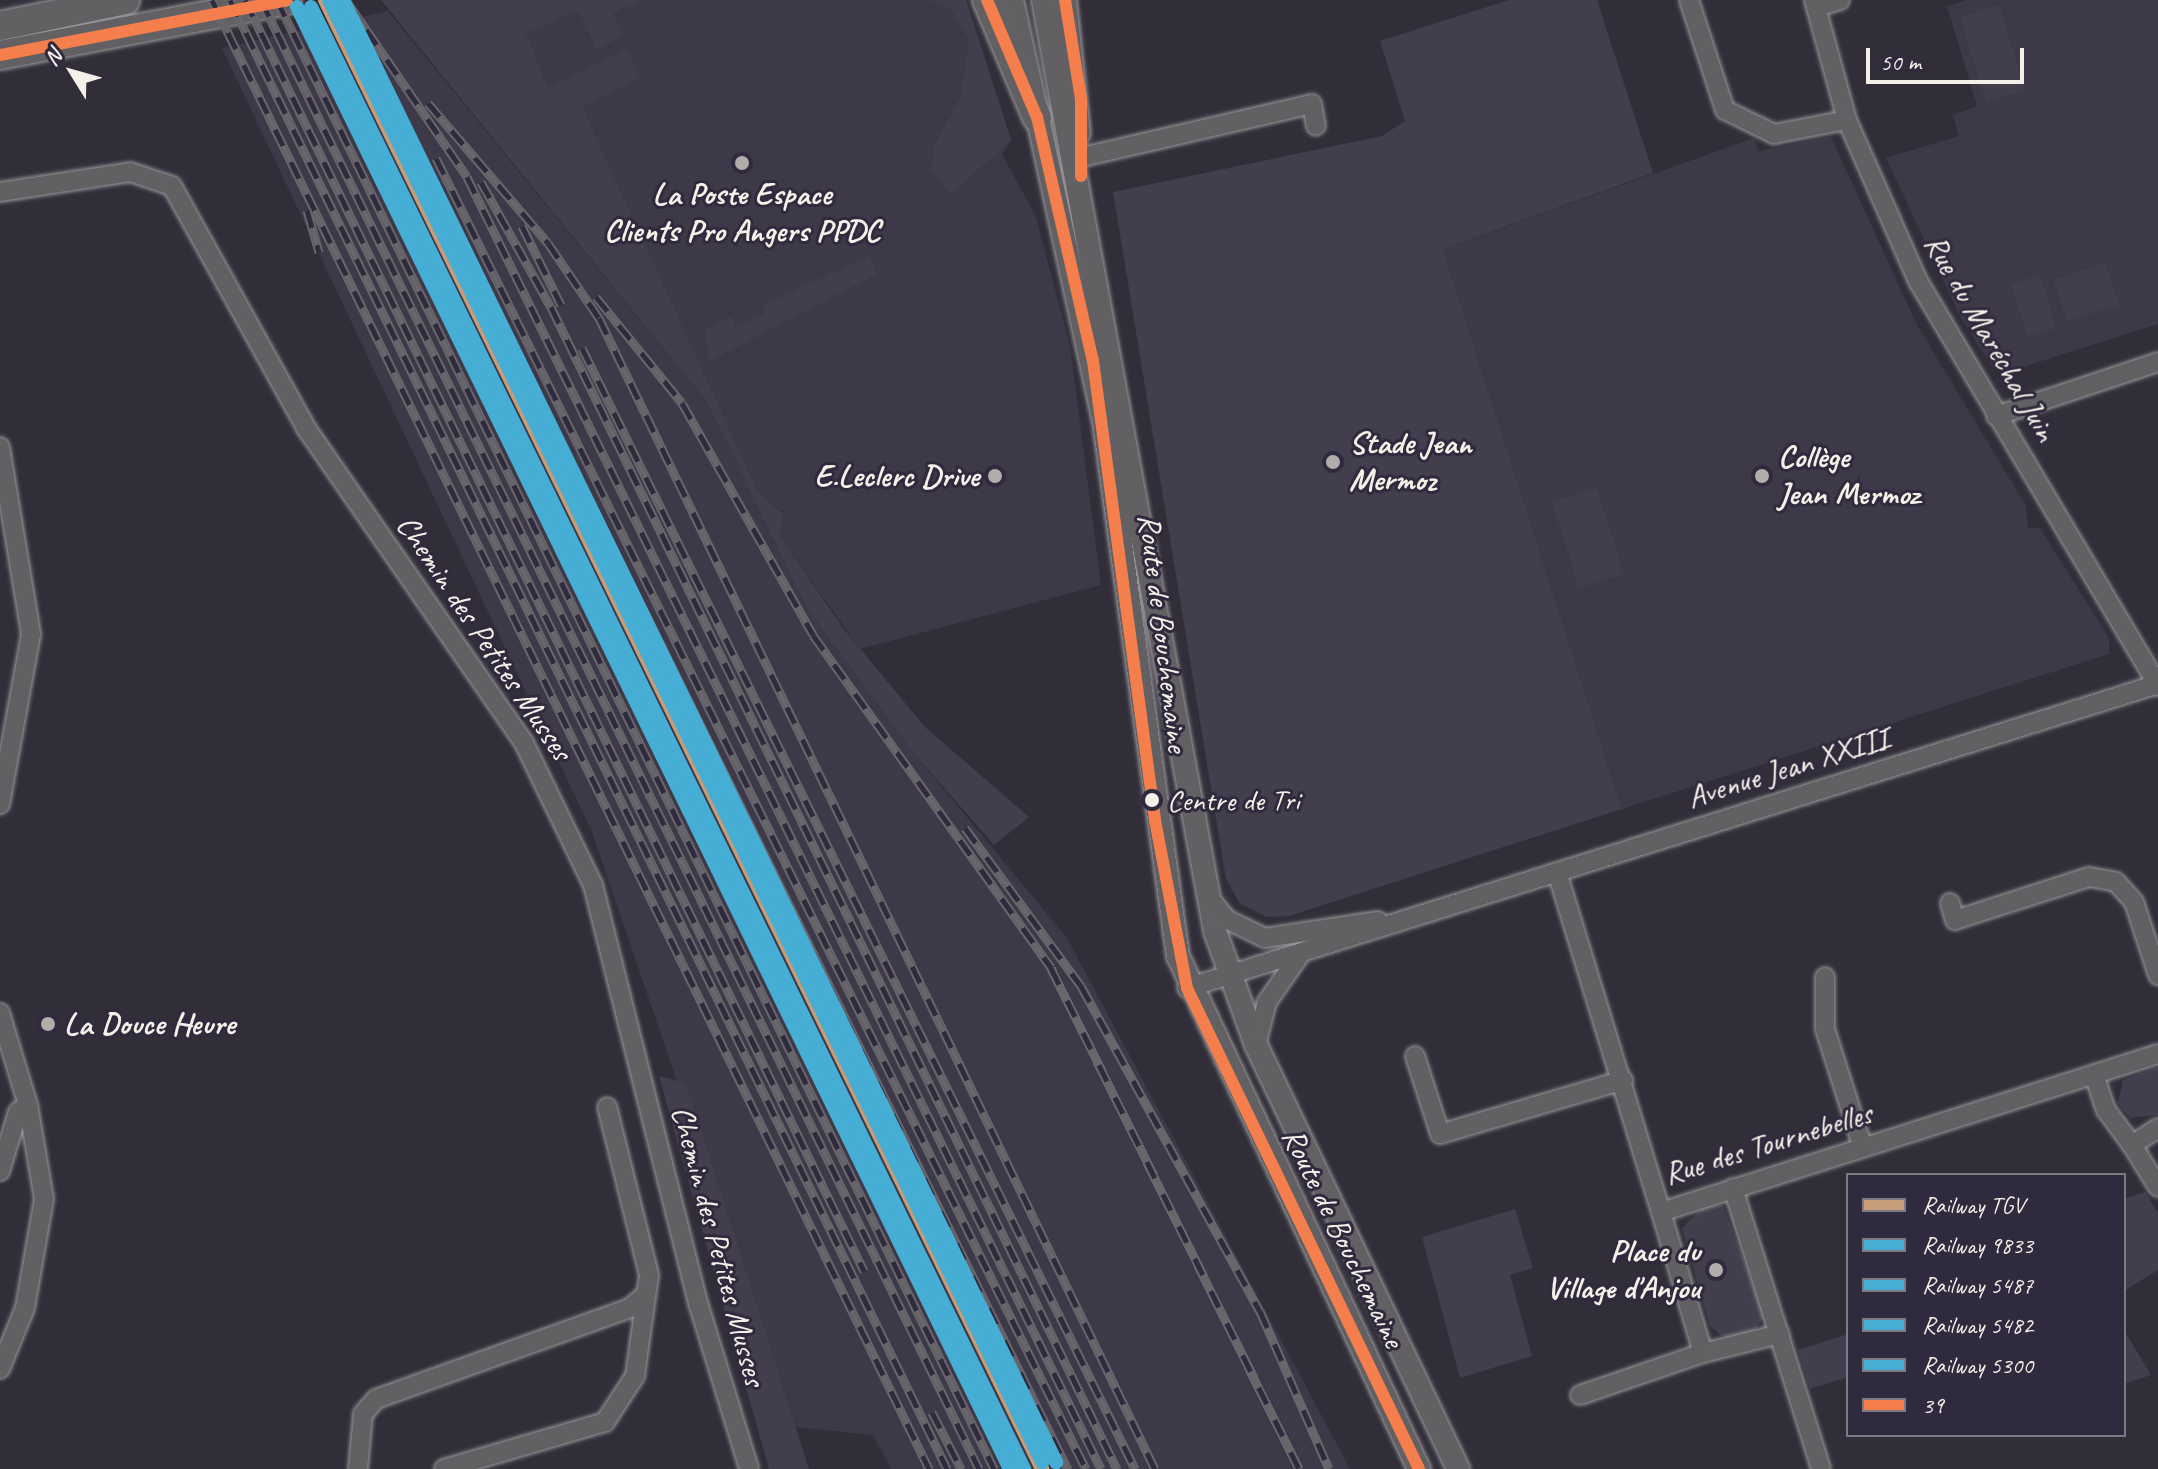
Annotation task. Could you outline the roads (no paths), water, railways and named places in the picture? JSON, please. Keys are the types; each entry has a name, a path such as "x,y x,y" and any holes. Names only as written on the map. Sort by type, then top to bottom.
{"highway":[{"path":"0,26 125,0"},
{"path":"0,55 287,0"},
{"path":"987,0 1037,117"}],"street":[{"name":"Route de Bouchemaine","path":"1012,0 1104,422 1155,820 1187,988 1419,1469"},
{"name":"Route de Bouchemaine","path":"1043,0 1078,158 1206,892 1230,978 1256,1045 1458,1469"},
{"name":"Route de Bouchemaine","path":"1065,0 1081,99 1078,158"},
{"path":"1689,0 1725,110 1774,134 1847,120"},
{"path":"1815,4 1840,0"},
{"name":"Rue du Maréchal Juin","path":"1815,4 1847,120 1918,281 2158,685"},
{"path":"1078,158 1312,104 1316,126"},
{"name":"Chemin des Petites Musses","path":"0,192 130,172 172,186 306,428 524,743 593,885 699,1306 749,1469"},
{"path":"1996,416 2158,362"},
{"path":"0,447 31,634 0,804"},
{"name":"Avenue Jean XXIII","path":"1187,988 1230,978 1557,872 2158,685"},
{"name":"Rue des Tournebelles","path":"1557,872 1661,1212 1862,1145 2095,1077 2158,1054"},
{"path":"1950,903 1955,920 2089,877 2116,882 2134,902 2158,975"},
{"name":"Avenue Jean XXIII","path":"1206,892 1226,919 1265,938 1436,911"},
{"path":"1256,1045 1267,1002 1299,956"},
{"path":"1825,977 1825,1029 1862,1145"},
{"path":"0,1013 28,1105 44,1199 38,1250 25,1308 0,1369"},
{"path":"1415,1056 1440,1134 1623,1080"},
{"path":"2095,1077 2106,1110 2158,1187"},
{"path":"1,1165 18,1112 28,1105"},
{"path":"444,1469 605,1422 635,1376 644,1296 643,1236 607,1107"},
{"path":"2132,1145 2158,1128"},
{"path":"1,1165 37,1148"},
{"path":"1733,1188 1821,1469"},
{"path":"1661,1212 1703,1353"},
{"path":"358,1469 363,1414 376,1399 616,1314 644,1296"},
{"path":"1580,1395 1703,1353 1780,1334"}],"railway":[{"path":"212,0 929,1469"},
{"path":"230,0 947,1469"},
{"path":"245,0 864,1271"},
{"path":"261,0 979,1469"},
{"path":"277,0 994,1469"},
{"path":"292,0 1011,1469"},
{"path":"346,0 467,177 1101,1469"},
{"path":"367,49 1068,1469"},
{"path":"428,103 548,243 599,318 1155,1469"},
{"path":"436,158 1086,1469"},
{"path":"481,182 551,307 1117,1469"},
{"path":"307,210 319,252"},
{"path":"522,226 561,305"},
{"path":"596,297 682,403 813,635 1051,968 1299,1469"},
{"path":"582,348 1135,1469"},
{"path":"965,828 1081,986 1260,1311 1329,1469"},
{"path":"932,1412 961,1469"}],"rail line":[{"name":"TGV","path":"325,0 1042,1469"},
{"name":"5300","path":"329,0 1042,1462"},
{"name":"5487","path":"343,0 1056,1462"},
{"name":"5482","path":"297,7 1010,1469"},
{"name":"9833","path":"311,7 1024,1469"}],"place":[{"name":"La Poste Espace Clients Pro Angers PPDC","path":"742,163"},
{"name":"Stade Jean Mermoz","path":"1333,462"},
{"name":"E.Leclerc Drive","path":"995,476"},
{"name":"Collège Jean Mermoz","path":"1762,476"},
{"name":"Centre de Tri","path":"1152,800"},
{"name":"La Douce Heure","path":"48,1024"},
{"name":"Place du Village d'Anjou","path":"1716,1270"}]}
